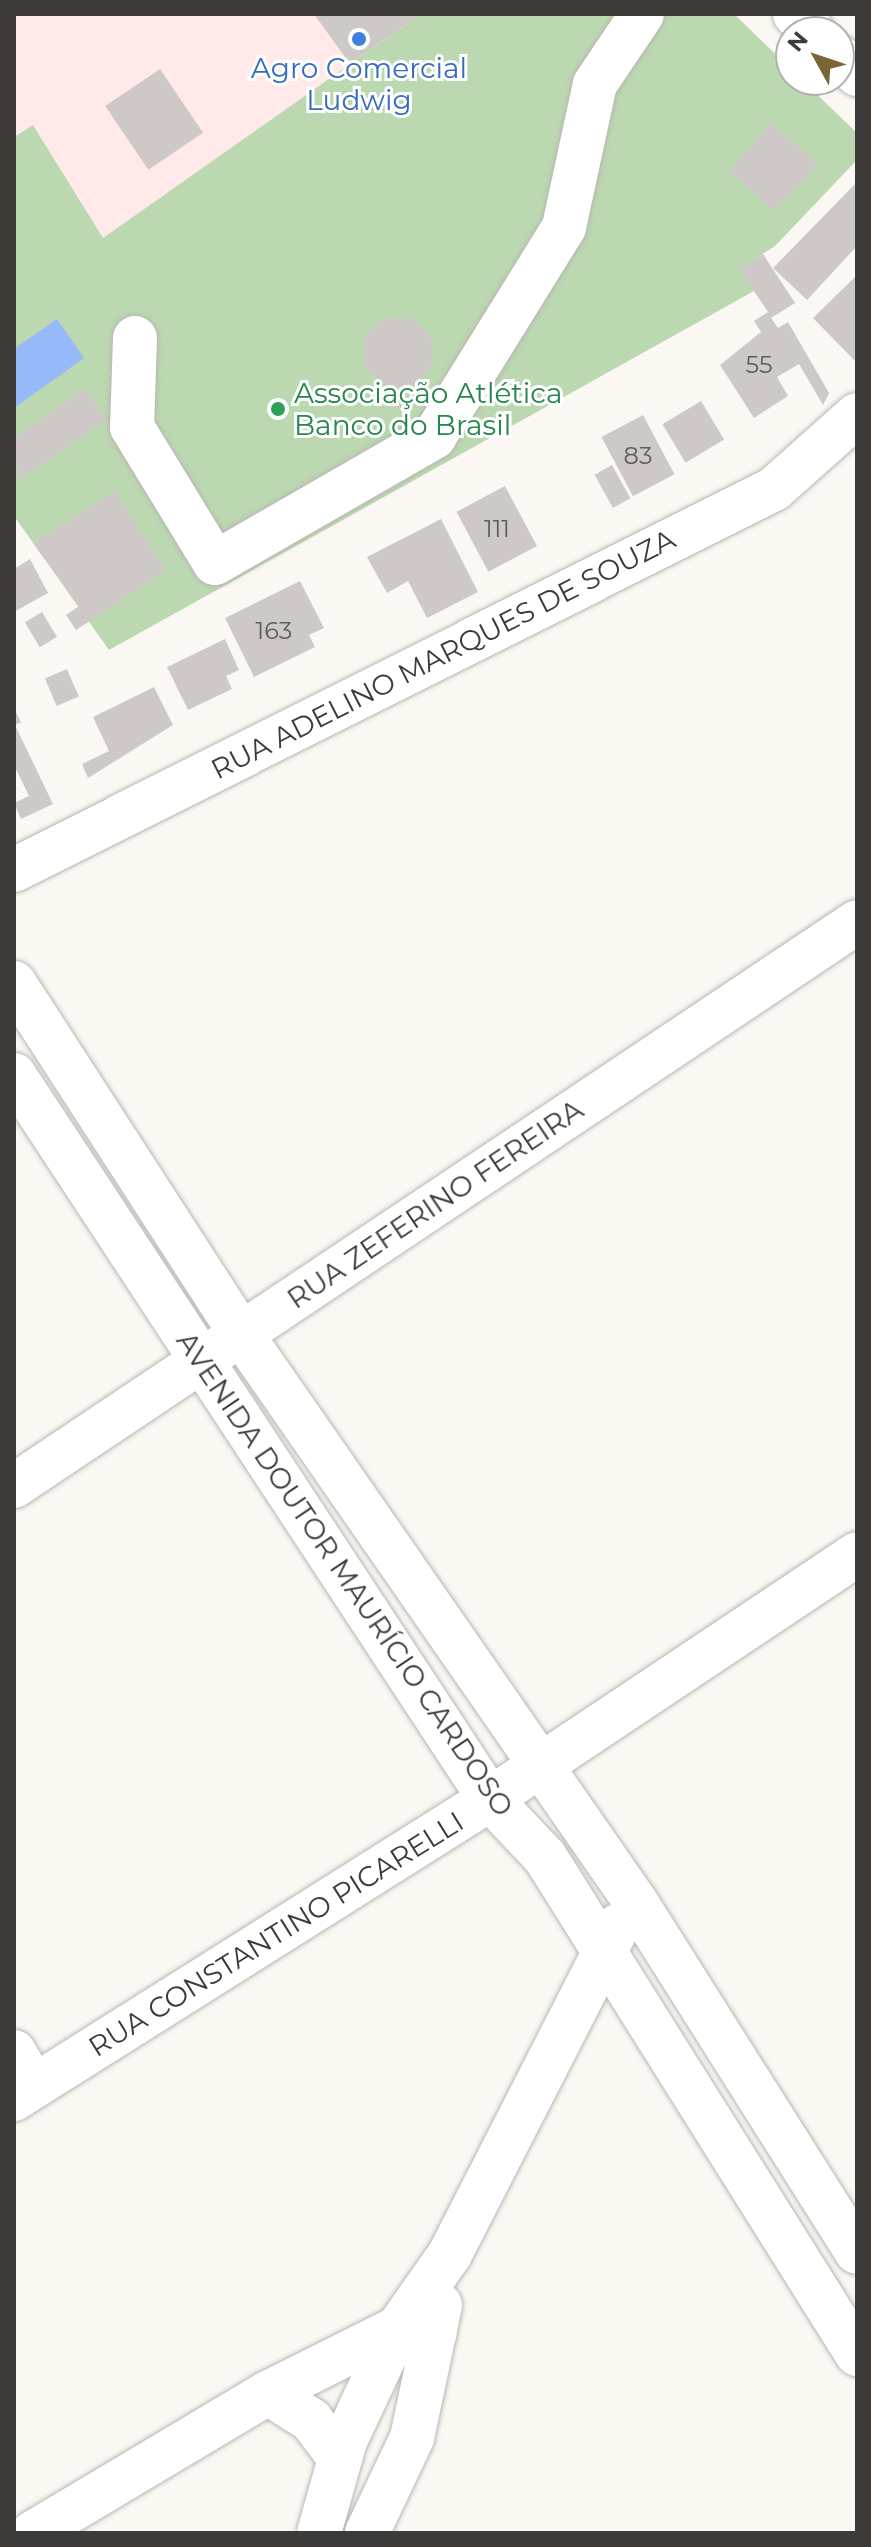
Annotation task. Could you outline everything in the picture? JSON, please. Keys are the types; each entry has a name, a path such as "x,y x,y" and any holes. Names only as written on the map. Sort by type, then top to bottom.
{"street":[{"path":"135,338 132,427 215,563 434,437 564,227 595,84 642,14"},
{"name":"RUA ADELINO MARQUES DE SOUZA","path":"14,870 774,489 857,415"},
{"name":"RUA ZEFERINO FEREIRA","path":"14,1486 852,938"},
{"name":"AVENIDA DOUTOR MAURÍCIO CARDOSO","path":"14,983 242,1335 541,1761 635,1901 856,2249"},
{"name":"AVENIDA DOUTOR MAURÍCIO CARDOSO","path":"14,1075 490,1799 545,1857 604,1947 812,2287 857,2354"},
{"name":"RUA CONSTANTINO PICARELLI","path":"21,2079 490,1799 541,1761 857,1554"},
{"path":"319,2533 339,2457 417,2331 450,2254 604,1947 635,1901"},
{"path":"812,2287 856,2249"},
{"path":"33,2533 268,2393 417,2331"},
{"path":"367,2533 412,2438 417,2331"},
{"path":"268,2393 311,2420 339,2457"}],"shaded area":[{"path":"14,14 421,14 103,238 33,125 14,137"}],"green space":[{"name":"Associação Atlética Banco do Brasil","path":"421,14 734,14 775,54 775,96 819,96 857,133 857,160 775,246 740,269 754,291 109,650 14,516 14,137 33,125 103,238"}],"water":[{"path":"57,319 84,358 14,408 14,349"}],"building":[{"name":"Agro Comercial Ludwig","path":"314,14 421,14 350,64"},
{"path":"160,69 203,133 148,170 105,106"},
{"path":"772,123 817,164 775,211 729,171"},
{"path":"857,182 857,246 807,300 773,268"},
{"path":"763,254 795,303 771,318 778,328 788,322 829,393 823,405 799,364 777,377 788,396 754,418 720,365 761,332 754,321 768,312 739,269"},
{"path":"857,275 857,359 855,361 813,318"},
{"path":"398,317 423,327 433,352 423,377 398,387 373,377 363,352 373,327"},
{"path":"85,389 106,420 19,480 14,438"},
{"path":"701,401 724,440 686,463 662,424"},
{"path":"643,415 674,474 633,496 602,437"},
{"path":"612,465 630,498 613,508 595,475"},
{"path":"505,486 537,546 488,572 456,512"},
{"path":"115,491 166,571 76,630 66,615 79,606 33,543"},
{"path":"441,519 478,592 427,618 408,581 387,593 367,557"},
{"path":"30,559 48,593 14,612 14,569"},
{"path":"300,581 324,628 309,635 315,647 254,677 225,618"},
{"path":"42,612 57,637 40,647 25,622"},
{"path":"225,639 239,670 226,676 232,689 188,710 167,667"},
{"path":"67,669 79,697 57,706 45,678"},
{"path":"154,687 173,725 88,778 82,764 109,751 93,717"},
{"path":"14,708 21,722 15,725 53,804 21,819 14,803 29,796 14,765"}],"place":[{"name":"Agro Comercial Ludwig","path":"359,39"},
{"name":"Associação Atlética Banco do Brasil","path":"278,409"}]}
